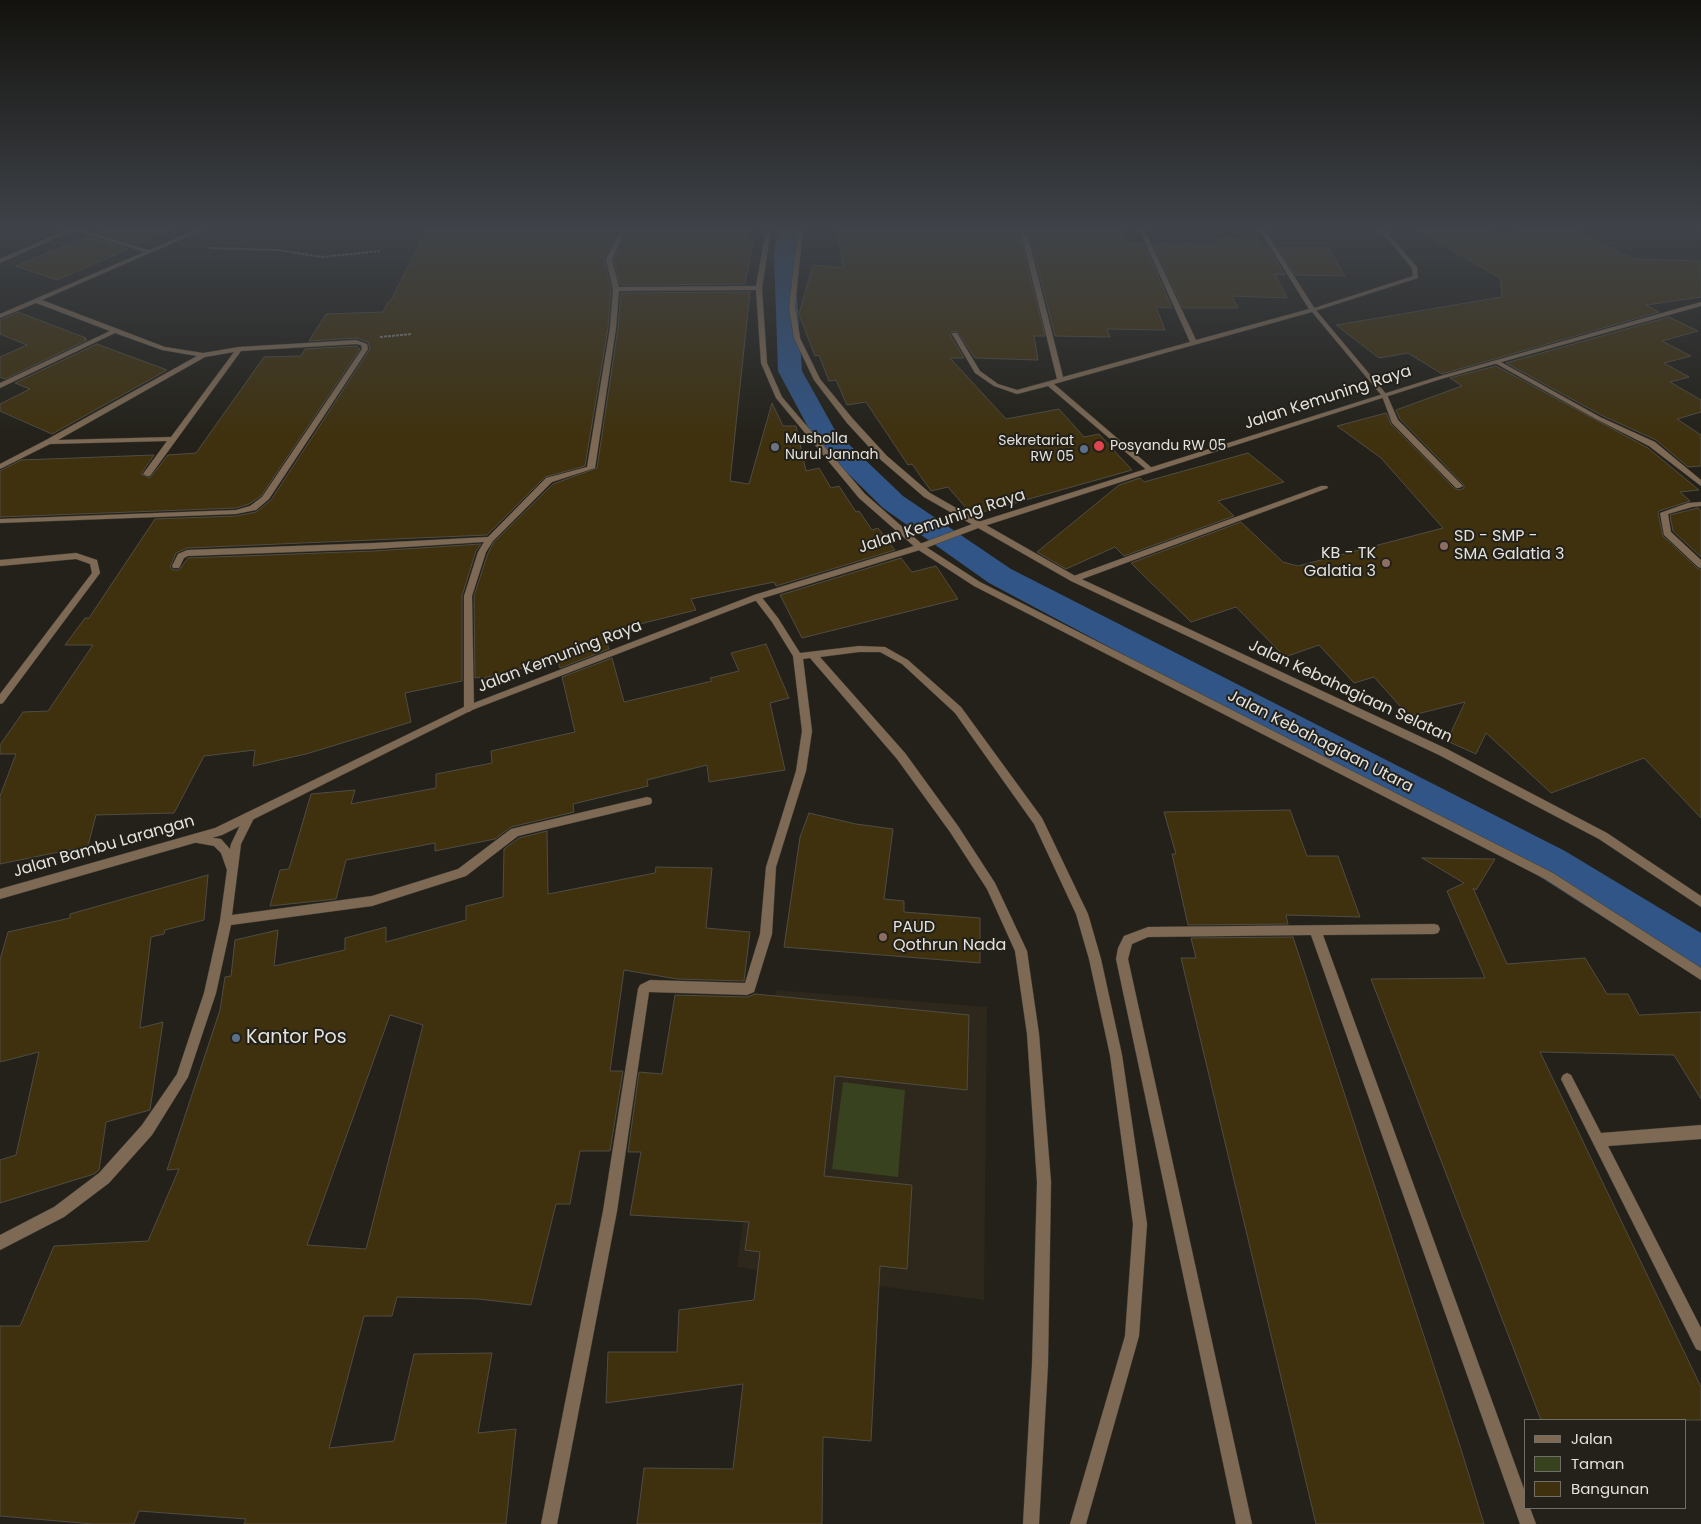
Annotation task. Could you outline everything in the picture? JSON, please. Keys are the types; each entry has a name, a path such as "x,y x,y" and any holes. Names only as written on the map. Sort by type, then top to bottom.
{"street":[{"path":"469,708 468,596 482,552 490,538 549,480 591,468 613,328 615,300"},
{"name":"Jalan Kebahagiaan Utara","path":"760,300 764,363 779,398 862,496 977,584 1549,876 1701,975"},
{"name":"Jalan Kebahagiaan Selatan","path":"793,300 797,338 817,380 850,421 884,458 927,495 1074,579 1443,752 1603,836 1701,902"},
{"path":"1041,300 1061,381"},
{"path":"1174,300 1194,343"},
{"path":"1307,300 1385,396 1394,421 1459,486"},
{"path":"955,334 977,372 996,385 1018,392 1344,300"},
{"path":"0,316 38,301 164,349 203,355"},
{"name":"Jalan Kemuning Raya","path":"218,832 469,708 757,597 1385,396 1701,304"},
{"path":"0,386 116,330"},
{"path":"0,466 49,442 203,355 239,348 356,342 364,344 365,349 265,499 253,508 236,512 0,521"},
{"path":"147,474 239,348"},
{"path":"1497,362 1598,418 1652,444 1701,484"},
{"path":"1050,384 1149,470"},
{"path":"49,442 174,439"},
{"path":"1074,579 1324,488"},
{"path":"1701,504 1664,513 1667,534 1701,566"},
{"path":"176,566 182,556 188,553 365,546 490,538"},
{"path":"0,563 76,556 94,562 96,574 0,701"},
{"path":"549,1524 610,1211 644,989 650,986 744,990 750,988 766,934 771,867 801,771 807,731 798,656 775,620 757,597"},
{"path":"798,656 860,649 882,649 905,662 958,710 1038,821 1082,914 1095,959 1116,1055 1140,1224 1132,1336 1078,1524"},
{"path":"813,655 901,756 954,829 991,886 1021,951 1033,1034 1044,1182 1040,1365 1031,1524"},
{"path":"226,922 372,901 462,873 515,832 647,800"},
{"path":"0,1243 59,1212 104,1178 147,1130 182,1078 210,993 226,922 236,844 249,818"},
{"name":"Jalan Bambu Larangan","path":"0,894 218,832"},
{"path":"196,839 217,842 225,850 232,870"},
{"path":"1244,1524 1122,959 1128,940 1148,932 1434,929"},
{"path":"1314,930 1528,1524"},
{"path":"1567,1079 1701,1344"},
{"path":"1598,1140 1701,1132"}],"path":[{"path":"364,344 388,335 412,334"}],"shaded area":[{"path":"776,990 987,1007 984,1300 737,1267 764,1063"}],"green space":[{"path":"843,1082 905,1090 898,1177 832,1169"}],"building":[{"path":"391,300 610,300 608,328 585,466 545,477 487,535 187,548 176,553 170,567 173,570 179,570 188,558 374,551 481,544 476,551 462,596 462,681 405,693 411,722 306,754 253,766 255,750 204,756 174,813 96,815 88,846 0,864 0,796 16,754 0,754 0,745 23,712 48,711 93,645 65,645 85,618 89,618 155,519 236,516 256,512 271,500 370,349 368,342 356,338 309,341 326,314 383,312 388,302"},
{"path":"620,300 749,300 730,481 749,484 772,403 783,426 796,426 806,471 819,468 831,488 839,486 856,512 859,511 872,530 878,528 895,550 776,586 774,582 691,599 696,610 604,633 609,649 560,668 557,659 480,679 480,677 475,678 474,596 488,553 494,542 553,484 597,468"},
{"path":"803,300 1036,300 1045,336 1034,336 1038,360 975,358 957,331 952,332 950,335 964,358 950,358 1006,419 1059,409 1084,437 1099,434 1132,470 972,515 948,487 931,491 912,464 908,465 866,402 847,405 836,380 829,381 819,355 815,356 799,314"},
{"path":"1046,300 1169,300 1172,308 1156,307 1165,330 1107,329 1110,337 1055,336"},
{"path":"1179,300 1234,300 1238,308 1183,308"},
{"path":"1484,300 1680,300 1646,305 1659,312 1442,374 1408,353 1379,358 1336,325"},
{"path":"18,312 87,340 5,379 0,377 0,357 27,345 0,334 0,320"},
{"path":"1669,317 1698,331 1662,341 1691,356 1664,363 1689,377 1670,382 1701,400 1701,412 1677,419 1701,435 1701,466 1688,467 1656,440 1601,415 1506,363"},
{"path":"97,344 167,370 52,434 0,411 0,404 30,389 15,383"},
{"path":"356,346 360,349 261,496 249,504 236,508 0,517 0,471 21,460 154,455 141,474 150,478 168,455 196,453 264,357 301,356 305,349"},
{"path":"1496,366 1648,448 1699,490 1680,492 1690,501 1659,511 1658,513 1663,536 1701,570 1701,818 1644,758 1551,793 1486,733 1476,754 1447,741 1465,702 1409,716 1374,677 1354,683 1319,645 1285,657 1236,607 1191,622 1131,563 1241,522 1283,562 1298,566 1443,528 1381,458 1337,426 1386,413 1391,424 1455,489 1460,490 1464,488 1464,485 1400,419 1396,410 1462,386 1450,378"},
{"path":"1248,453 1284,482 1218,501 1234,516 1124,556 1115,547 1066,569 1037,552 1119,485 1140,478 1144,482"},
{"path":"1698,508 1701,511 1701,557 1673,531 1670,515"},
{"path":"901,558 912,572 936,566 958,599 802,638 780,595"},
{"path":"766,644 789,698 770,703 785,770 709,782 707,765 647,780 648,786 573,804 574,812 511,827 495,839 435,851 435,843 346,860 336,899 270,906 280,870 289,869 311,794 355,790 351,804 436,788 436,774 492,763 491,751 575,732 562,677 612,658 624,702 712,681 710,678 739,671 731,653"},
{"path":"1290,810 1307,856 1338,856 1360,917 1286,915 1288,924 1188,925 1172,854 1176,854 1164,812"},
{"path":"809,813 856,824 893,829 884,899 904,901 904,912 980,918 980,963 784,947 800,837"},
{"path":"547,831 548,894 655,873 656,867 712,868 706,928 750,932 744,981 677,979 624,970 610,1071 623,1071 610,1151 580,1151 570,1204 556,1204 531,1305 478,1299 397,1297 392,1316 364,1316 329,1448 394,1441 414,1354 492,1353 478,1433 516,1429 506,1524 244,1524 246,1519 139,1511 134,1524 93,1524 0,1516 0,1326 20,1326 54,1246 148,1241 179,1169 167,1170 220,1010 225,977 231,976 235,940 278,930 274,966 345,950 345,938 386,927 386,942 466,920 466,906 503,897 504,849 519,838","holes":["390,1015 423,1025 366,1249 307,1245"]},
{"path":"1422,858 1495,859 1476,890 1473,888 1507,964 1585,958 1607,994 1628,994 1639,1015 1701,1012 1701,1099 1674,1055 1540,1052 1701,1387 1701,1420 1541,1419 1371,979 1485,978 1447,891 1464,883"},
{"path":"208,875 204,920 165,930 164,934 151,937 140,1028 163,1022 150,1110 106,1122 99,1170 94,1174 0,1203 0,1160 16,1155 39,1052 0,1062 0,960 8,932 70,918 70,914"},
{"path":"1293,937 1484,1524 1316,1524 1181,958 1196,958 1191,938"},
{"path":"755,994 969,1015 967,1090 835,1076 824,1176 912,1185 907,1269 880,1266 871,1441 823,1437 822,1524 637,1524 644,1468 733,1469 743,1384 606,1403 608,1352 677,1352 679,1310 754,1300 760,1252 745,1250 749,1222 630,1215 641,1152 628,1152 639,1072 662,1074 675,995 747,997"}],"waterway":[{"path":"786,300 790,371 825,436 893,502 1000,576 1551,863 1701,956"}],"place":[{"name":"Posyandu RW 05","path":"1099,446"},
{"name":"Musholla Nurul Jannah","path":"775,447"},
{"name":"Sekretariat RW 05","path":"1084,449"},
{"name":"SD - SMP - SMA Galatia 3","path":"1444,546"},
{"name":"KB - TK Galatia 3","path":"1386,563"},
{"name":"PAUD Qothrun Nada","path":"883,937"},
{"name":"Kantor Pos","path":"236,1038"}]}
